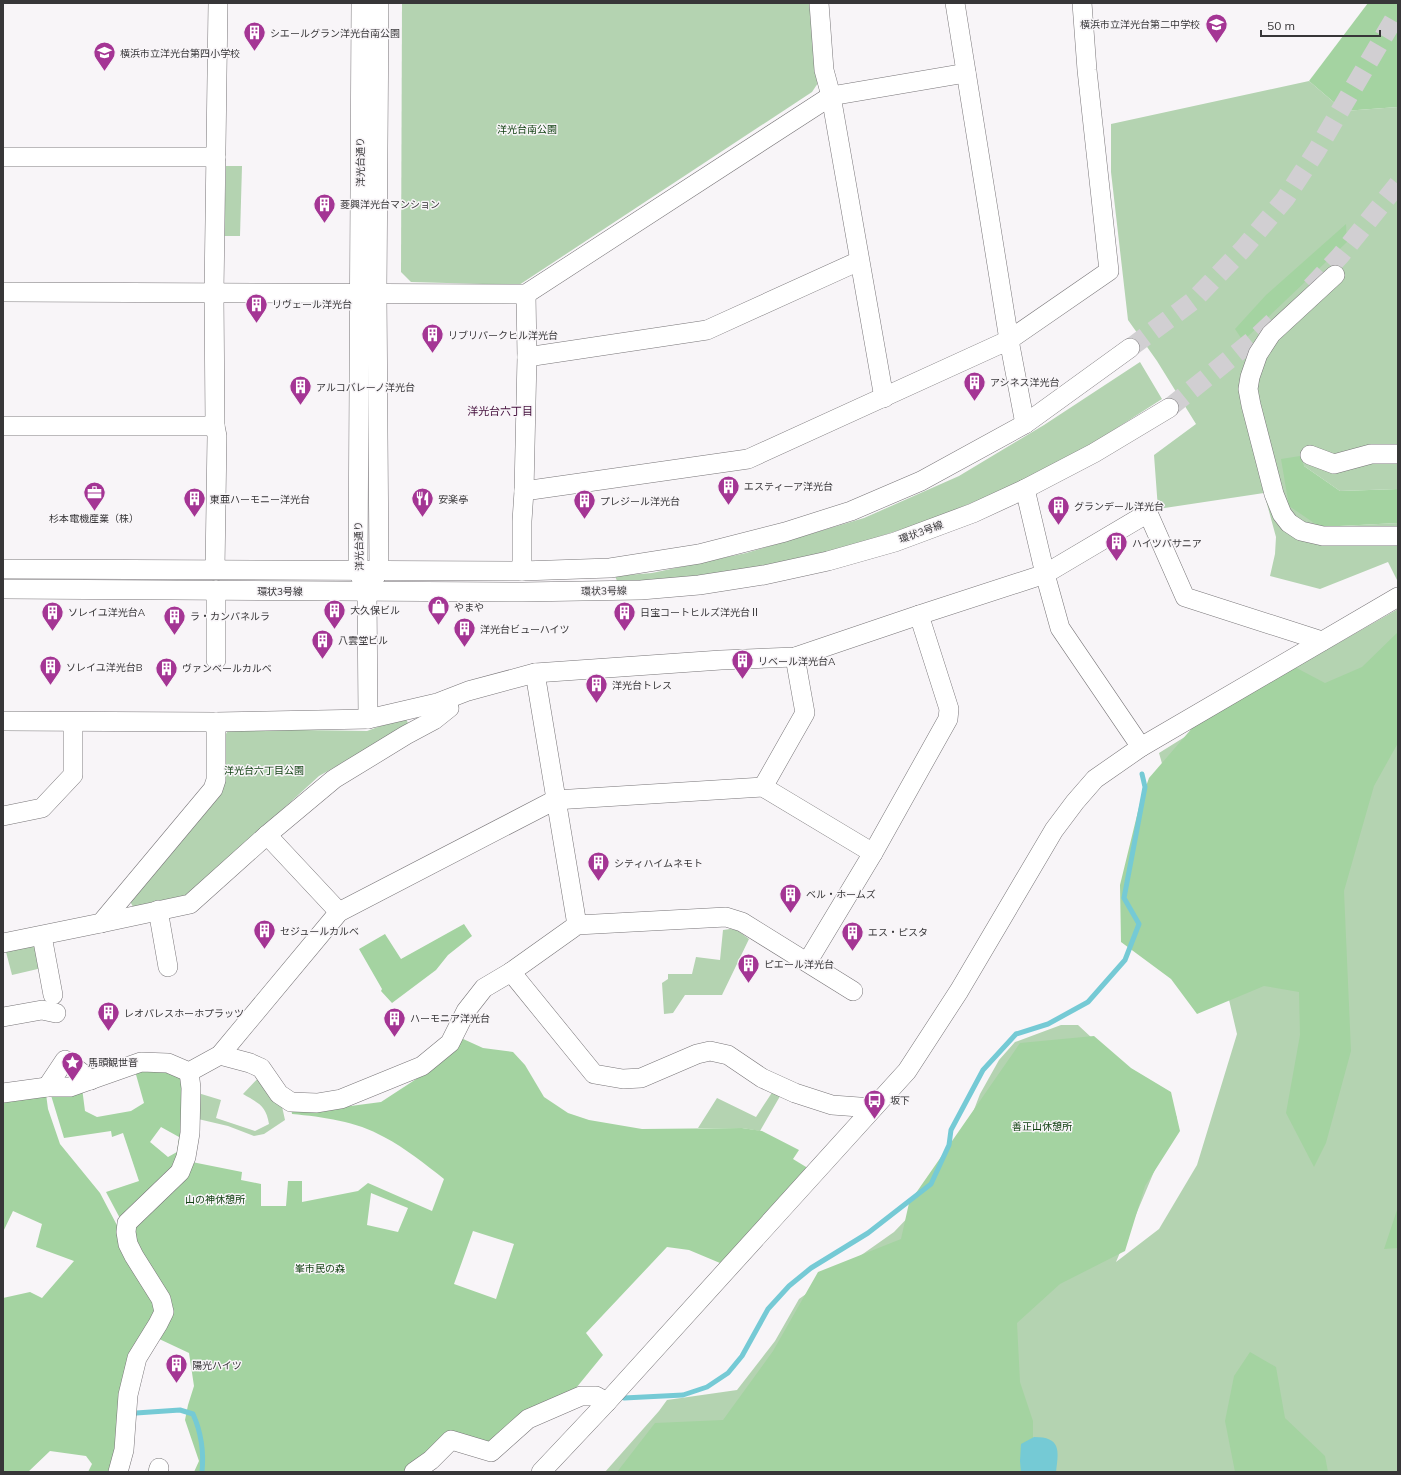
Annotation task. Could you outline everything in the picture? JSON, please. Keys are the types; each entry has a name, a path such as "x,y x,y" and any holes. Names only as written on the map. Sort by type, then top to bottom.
{"street":[{"path":"215,569 217,436 215,426 214,293 218,3"},
{"name":"洋光台通り","path":"361,3 368,293 378,571 367,591"},
{"name":"洋光台通り","path":"367,591 358,571 379,3"},
{"path":"819,3 824,70 831,96 884,398"},
{"path":"955,3 1009,340 1025,424"},
{"path":"524,491 748,459 1009,340 1109,271 1087,70 1082,3"},
{"path":"3,292 526,294 831,96 966,73"},
{"path":"3,157 216,157"},
{"path":"527,357 707,330 859,261"},
{"path":"1335,275 1271,334 1258,354 1250,377 1248,389 1251,405 1274,494 1282,514 1289,523 1301,531 1323,536 1398,536"},
{"path":"522,571 527,357 526,294"},
{"name":"環状3号線","path":"3,569 522,571 610,568 699,554 785,532 852,511 921,481 1025,424 1130,348"},
{"name":"環状3号線","path":"3,589 523,592 641,590 764,575 828,561 895,542 973,513 1025,489 1094,453 1169,408"},
{"path":"3,426 215,426"},
{"path":"1310,455 1334,464 1371,454 1398,454"},
{"path":"1025,489 1045,574 1060,628 1141,747"},
{"path":"3,722 216,722 368,719 437,703 468,691 535,673 721,660 795,657 1045,574 1148,513 1185,597 1322,641"},
{"path":"216,590 216,660"},
{"path":"367,591 368,719"},
{"path":"541,1472 607,1402 907,1071 923,1031 959,991 1054,830 1095,779 1141,747 1398,596"},
{"path":"808,961 873,852 948,719 950,709 920,616"},
{"path":"763,787 805,713 795,657"},
{"path":"535,673 576,925"},
{"path":"3,943 190,904 267,835 334,780 406,735 434,720 449,708 446,700"},
{"path":"3,816 42,808 73,775 73,722"},
{"path":"101,923 213,789 216,780 216,722"},
{"path":"189,1072 220,1056 339,912 555,800 763,787 873,852"},
{"path":"267,835 339,912"},
{"path":"158,910 168,967"},
{"path":"220,1056 250,1063 261,1068 279,1094 291,1102 318,1103 341,1099 422,1066 450,1043 466,1011 484,988 511,972 576,925 726,917 742,922 808,961 854,991"},
{"path":"3,1017 42,1010 55,1004 42,936"},
{"path":"511,972 594,1074 624,1079 641,1078 697,1054 710,1051 728,1055 762,1078 796,1093 832,1105 873,1108"},
{"path":"46,1087 66,1060 91,1080"},
{"path":"3,1093 46,1087 70,1087 141,1062 168,1063 189,1072"},
{"path":"118,1472 124,1450 128,1395 136,1358 164,1312 161,1299 128,1244 126,1232 127,1223 180,1172 186,1157 190,1133 191,1088 189,1072"},
{"path":"414,1472 431,1460 451,1440 491,1452 528,1419 581,1396 596,1396 607,1402"}],"green space":[{"name":"洋光台南公園","path":"402,3 809,3 820,80 812,92 519,285 411,282 401,272"},
{"path":"1368,3 1398,3 1398,107 1344,111 1309,81"},
{"path":"1309,81 1344,111 1398,107 1398,489 1340,491 1304,466 1320,527 1398,523 1398,582 1388,562 1320,589 1270,576 1275,554 1276,537 1264,493 1158,509 1154,455 1196,424 1157,361 1128,320 1111,172 1111,124"},
{"path":"226,166 242,166 240,236 224,236"},
{"path":"1346,224 1347,242 1243,341 1235,329 1266,295"},
{"path":"1140,362 1162,399 1070,458 994,494 924,522 838,550 764,570 693,579 617,581 615,576 652,573 746,553 864,518 959,476 1044,425"},
{"path":"1300,456 1304,466 1340,491 1398,489 1398,523 1320,527 1289,506 1281,459"},
{"name":"善正山休憩所","path":"1398,609 1398,1472 605,1472 667,1400 737,1390 775,1341 799,1299 894,1232 958,1165 967,1128 980,1094 999,1060 1015,1042 1061,1025 1078,1025 1177,1117 1116,1262 1159,1229 1197,1165 1237,1034 1226,987 1159,753 1305,662"},
{"path":"1398,632 1398,743 1374,786 1344,891 1351,1051 1326,1143 1314,1167 1286,1113 1300,1035 1299,992 1264,986 1197,1014 1171,979 1121,942 1120,885 1140,803 1149,778 1206,712 1289,664 1325,683 1362,667"},
{"name":"洋光台六丁目公園","path":"405,717 409,725 319,776 187,897 133,907 130,901 223,786 224,737 229,729 367,731"},
{"path":"464,924 472,936 448,955 436,970 392,1003 381,991 382,989 359,949 385,934 401,959"},
{"path":"723,930 737,930 749,939 722,995 685,995 673,1013 664,1014 662,983 668,979 668,974 692,974 696,957 720,960"},
{"path":"36,942 42,968 12,975 5,948"},
{"name":"善正山休憩所","path":"1094,1036 1131,1068 1171,1092 1180,1131 1145,1186 1125,1251 1060,1284 1017,1323 1020,1382 1033,1421 1033,1472 617,1472 655,1423 723,1420 773,1351 818,1272 901,1239 909,1203 1020,1043"},
{"name":"峯市民の森","path":"461,1038 483,1048 513,1052 525,1065 544,1097 568,1113 589,1120 642,1129 742,1128 762,1131 799,1150 793,1159 811,1170 720,1263 689,1250 667,1247 586,1333 603,1355 572,1393 493,1447 454,1435 406,1472 194,1472 199,1461 185,1420 194,1386 189,1353 155,1337 167,1312 130,1238 131,1224 192,1162 242,1172 241,1180 261,1184 261,1206 286,1206 288,1181 302,1181 302,1202 358,1191 368,1183 432,1211 444,1179 415,1156 392,1141 362,1127 327,1118 292,1114 291,1107 343,1107 381,1102 427,1072","holes":["371,1193 408,1208 398,1232 367,1225","473,1231 514,1244 496,1299 454,1284"]},
{"path":"149,1067 186,1079 182,1155 123,1224 106,1192 139,1181 123,1133 112,1137 111,1131 64,1138 50,1092 82,1088 85,1111 97,1117 131,1111 144,1103 135,1071","holes":["161,1127 179,1137 177,1152 168,1157 150,1142"]},
{"path":"261,1075 281,1102 285,1120 264,1134 254,1136 228,1126 198,1119 198,1093 221,1100 216,1118 255,1131 269,1124 266,1113 260,1105 243,1094"},
{"path":"775,1088 783,1091 760,1131 742,1128 698,1128 717,1098 756,1117"},
{"path":"46,1094 48,1109 60,1144 100,1193 157,1301 112,1472 88,1472 92,1464 86,1456 50,1451 28,1472 3,1472 3,1298 30,1292 42,1298 74,1261 36,1247 42,1224 13,1211 3,1232 3,1099"},
{"path":"1398,1207 1398,1248 1384,1249"},
{"path":"1250,1352 1276,1367 1285,1418 1325,1456 1328,1472 1235,1472 1225,1421 1234,1376"}],"water":[{"path":"1034,1437 1049,1439 1054,1442 1058,1457 1056,1472 1021,1472 1021,1444"}],"waterway":[{"path":"624,1398 683,1395 707,1387 728,1373 742,1356 768,1309 789,1286 811,1268 868,1233 931,1184 949,1145 951,1130 983,1070 1016,1034 1048,1024 1088,1002 1125,960 1139,924 1124,898 1145,787 1142,774"},
{"path":"136,1413 180,1410 193,1414 201,1442 203,1457 202,1472"}],"tunnel":[{"path":"1130,348 1193,301 1243,249 1285,199 1317,150 1398,12"},
{"path":"1311,287 1340,256 1398,184"},
{"path":"1169,408 1258,336 1278,317"}],"place":[{"name":"横浜市立洋光台第二中学校","path":"1216,44"},
{"name":"シエールグラン洋光台南公園","path":"255,52"},
{"name":"横浜市立洋光台第四小学校","path":"104,72"},
{"name":"菱興洋光台マンション","path":"325,224"},
{"name":"リヴェール洋光台","path":"256,324"},
{"name":"リブリパークヒル洋光台","path":"433,354"},
{"name":"アシネス洋光台","path":"974,402"},
{"name":"アルコバレーノ洋光台","path":"300,406"},
{"name":"エスティーア洋光台","path":"728,506"},
{"name":"杉本電機産業（株）","path":"94,512"},
{"name":"東亜ハーモニー洋光台","path":"194,518"},
{"name":"安楽亭","path":"423,518"},
{"name":"プレジール洋光台","path":"584,520"},
{"name":"グランデール洋光台","path":"1059,526"},
{"name":"ハイツパサニア","path":"1117,562"},
{"name":"やまや","path":"439,626"},
{"name":"大久保ビル","path":"335,630"},
{"name":"ソレイユ洋光台A","path":"52,632"},
{"name":"日宝コートヒルズ洋光台Ⅱ","path":"624,632"},
{"name":"ラ・カンパネルラ","path":"175,636"},
{"name":"洋光台ビューハイツ","path":"465,648"},
{"name":"八雲堂ビル","path":"322,660"},
{"name":"リベール洋光台A","path":"742,680"},
{"name":"ソレイユ洋光台B","path":"50,686"},
{"name":"ヴァンベールカルベ","path":"167,688"},
{"name":"洋光台トレス","path":"596,704"},
{"name":"シティハイムネモト","path":"599,882"},
{"name":"ベル・ホームズ","path":"791,914"},
{"name":"セジュールカルベ","path":"265,950"},
{"name":"エス・ピスタ","path":"853,952"},
{"name":"ピエール洋光台","path":"749,984"},
{"name":"レオパレスホーホプラッツ","path":"108,1032"},
{"name":"ハーモニア洋光台","path":"395,1038"},
{"name":"馬頭観世音","path":"72,1082"},
{"name":"坂下","path":"875,1120"},
{"name":"陽光ハイツ","path":"176,1384"}],"district":[{"name":"洋光台六丁目","path":"500,411"}],"park label":[{"name":"山の神休憩所","path":"215,1199"}]}
